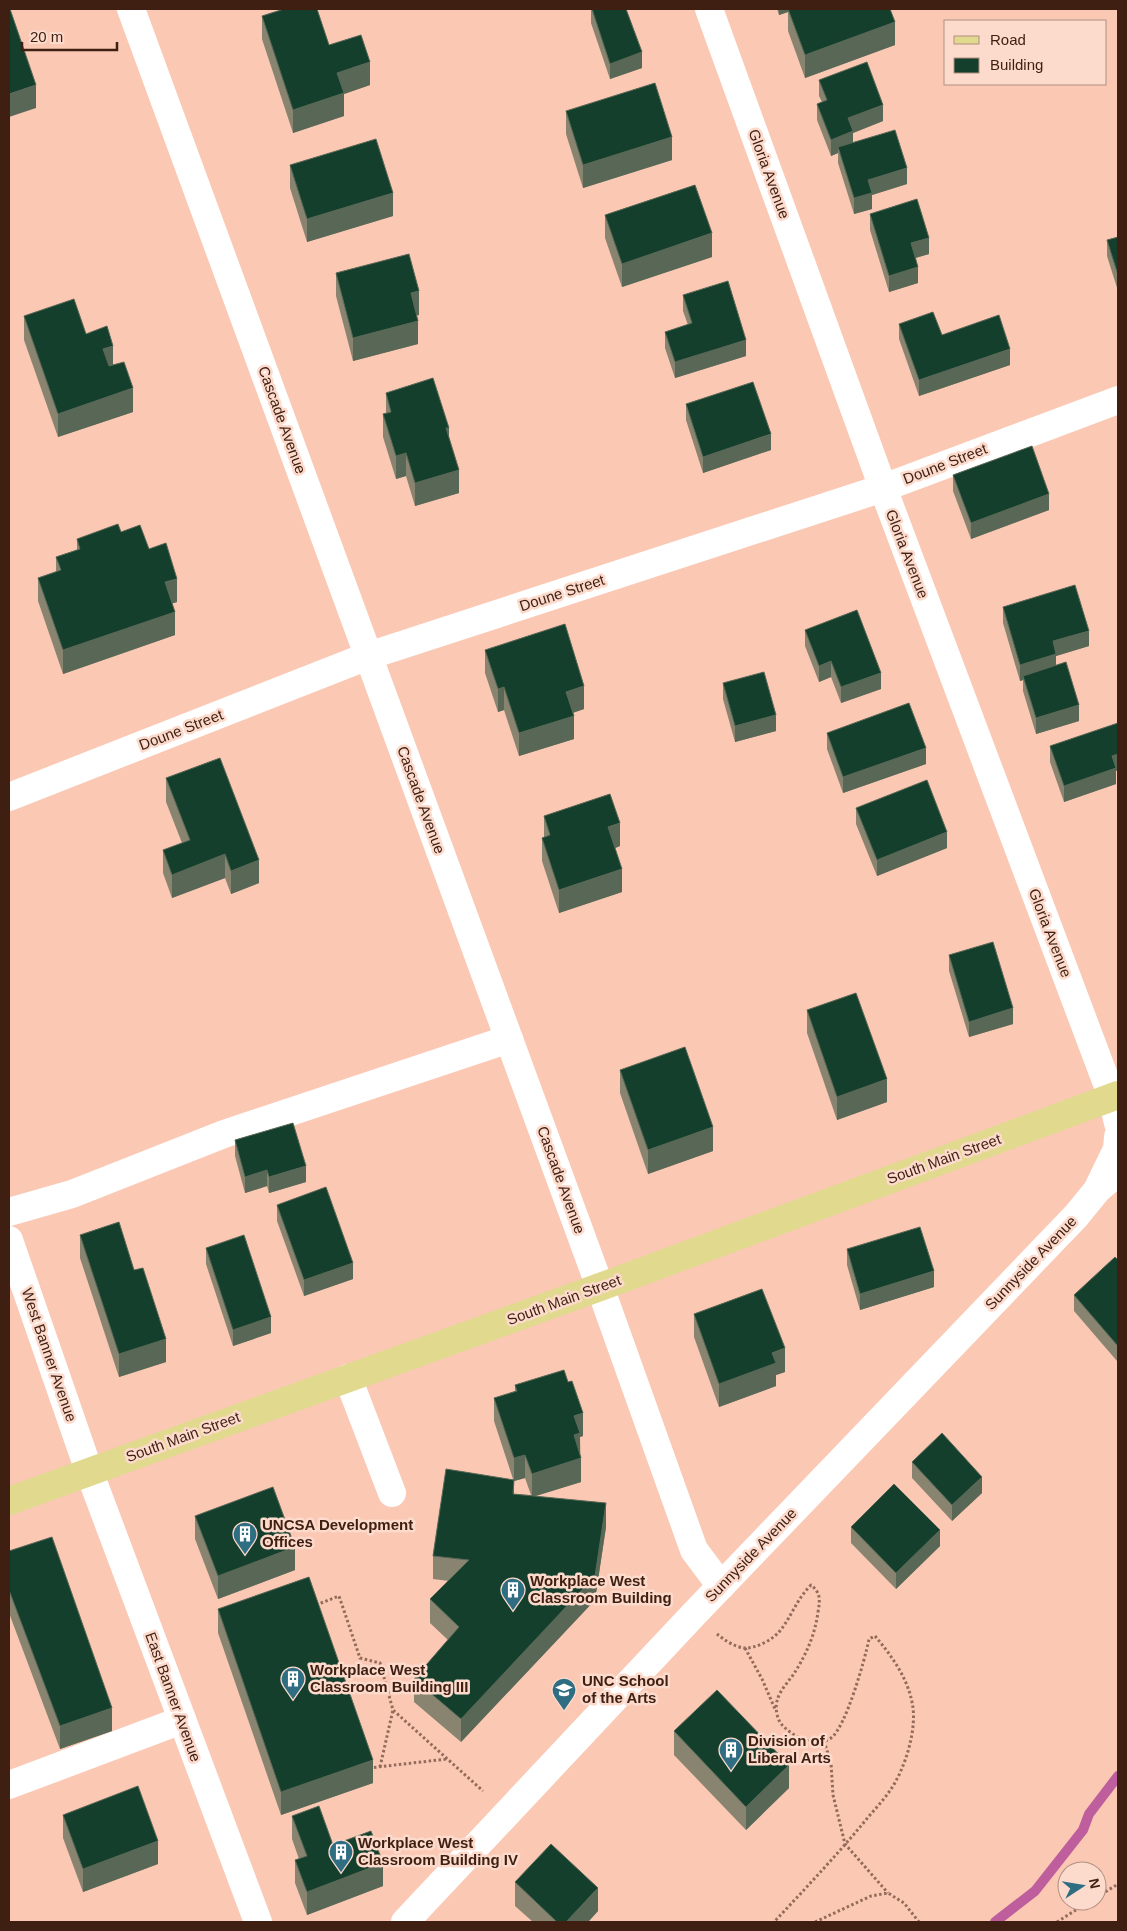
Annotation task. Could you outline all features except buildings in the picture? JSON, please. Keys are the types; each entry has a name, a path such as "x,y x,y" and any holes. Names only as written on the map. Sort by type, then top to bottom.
{"main road":[{"name":"South Main Street","path":"9,1501 600,1287 1116,1105"}],"street":[{"name":"Cascade Avenue","path":"131,9 600,1287 694,1550 721,1586"},
{"name":"Gloria Avenue","path":"709,9 883,488 1116,1105"},
{"name":"Doune Street","path":"9,797 368,656 883,488 1118,400"},
{"path":"9,1212 72,1194 224,1134 509,1039"},
{"name":"Sunnyside Avenue","path":"405,1922 694,1614 1076,1216 1108,1180 1117,1149 1118,1137"},
{"name":"West Banner Avenue","path":"9,1240 89,1471"},
{"path":"348,1378 392,1493"},
{"name":"East Banner Avenue","path":"89,1471 258,1922"},
{"path":"9,1784 182,1720"}],"path":[{"path":"694,1614 724,1640 745,1648 768,1641 779,1632 811,1584 817,1590 820,1598 812,1641 777,1700 776,1712"},
{"path":"312,1607 339,1596 360,1658 380,1663 393,1710 380,1767"},
{"path":"745,1648 762,1679 781,1724 803,1740 815,1743 830,1739 839,1728 857,1682 869,1639 875,1636 895,1662 906,1683 912,1702 914,1723 900,1773 890,1792 846,1844 774,1922"},
{"path":"393,1710 483,1791"},
{"path":"824,1740 831,1763 833,1795 846,1844 888,1893 904,1903 919,1922"},
{"path":"368,1768 448,1759"},
{"path":"1107,1891 1118,1884"},
{"path":"815,1922 871,1896 888,1893"},
{"path":"1057,1922 1074,1911"}],"waterway":[{"path":"995,1922 1035,1891 1083,1830 1089,1814 1118,1776"}],"place":[{"name":"UNCSA Development Offices","path":"245,1555"},
{"name":"Workplace West Classroom Building","path":"513,1611"},
{"name":"Workplace West Classroom Building III","path":"293,1700"},
{"name":"UNC School of the Arts","path":"564,1711"},
{"name":"Division of Liberal Arts","path":"731,1771"},
{"name":"Workplace West Classroom Building IV","path":"341,1873"}]}
